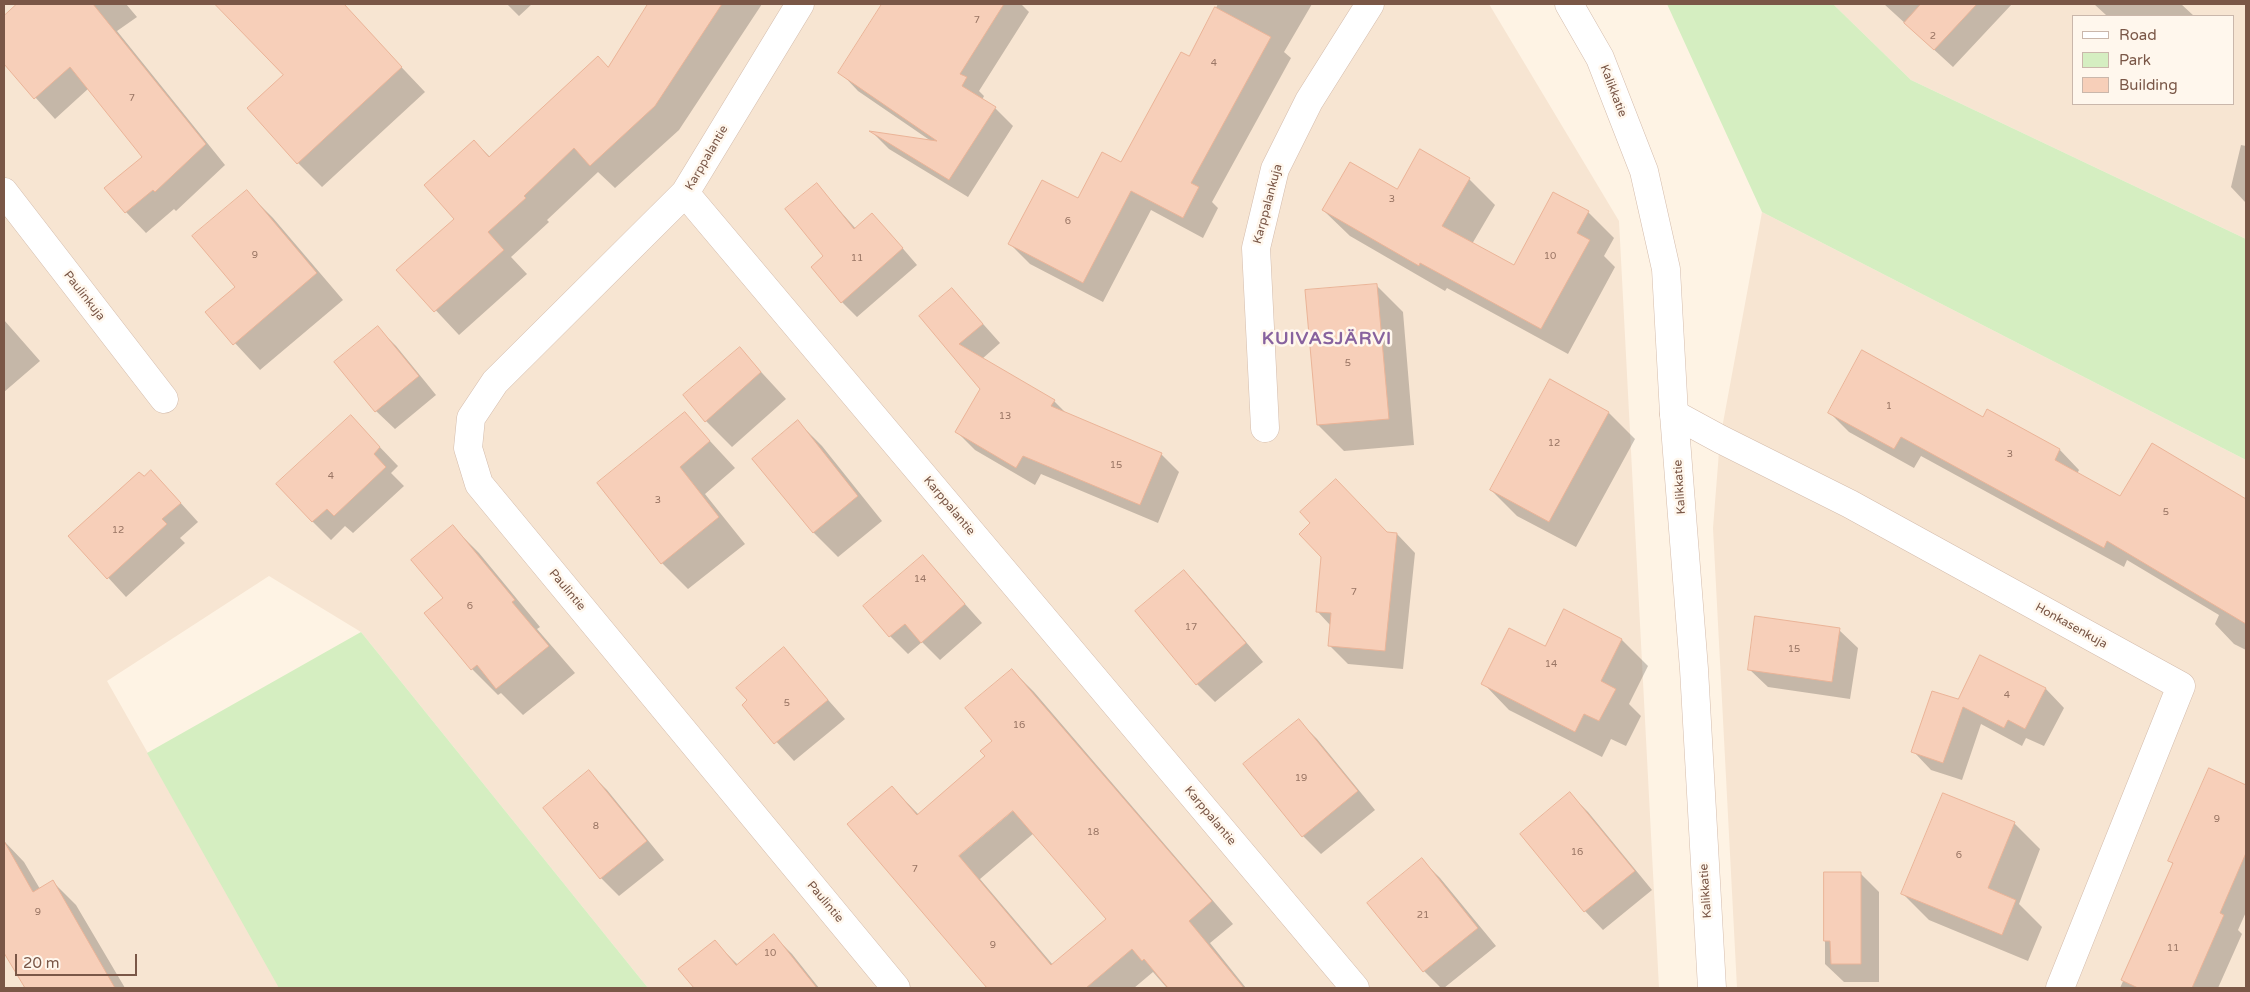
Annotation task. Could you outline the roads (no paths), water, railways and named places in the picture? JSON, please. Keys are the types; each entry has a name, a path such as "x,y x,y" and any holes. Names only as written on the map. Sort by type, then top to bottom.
{"street":[{"name":"Karppalantie","path":"800,4 685,193 1356,988"},
{"name":"Karppalankuja","path":"1265,428 1256,248 1275,169 1309,101 1370,4"},
{"name":"Kalikkatie","path":"1569,4 1600,58 1644,171 1666,269 1674,414 1693,659 1712,988"},
{"name":"Paulinkuja","path":"4,192 164,399"},
{"name":"Paulintie","path":"685,193 495,382 471,418 468,448 479,484 896,988"},
{"name":"Honkasenkuja","path":"1674,414 1850,504 2181,686 2060,988"}],"district":[{"name":"KUIVASJÄRVI","path":"1327,339"}]}
